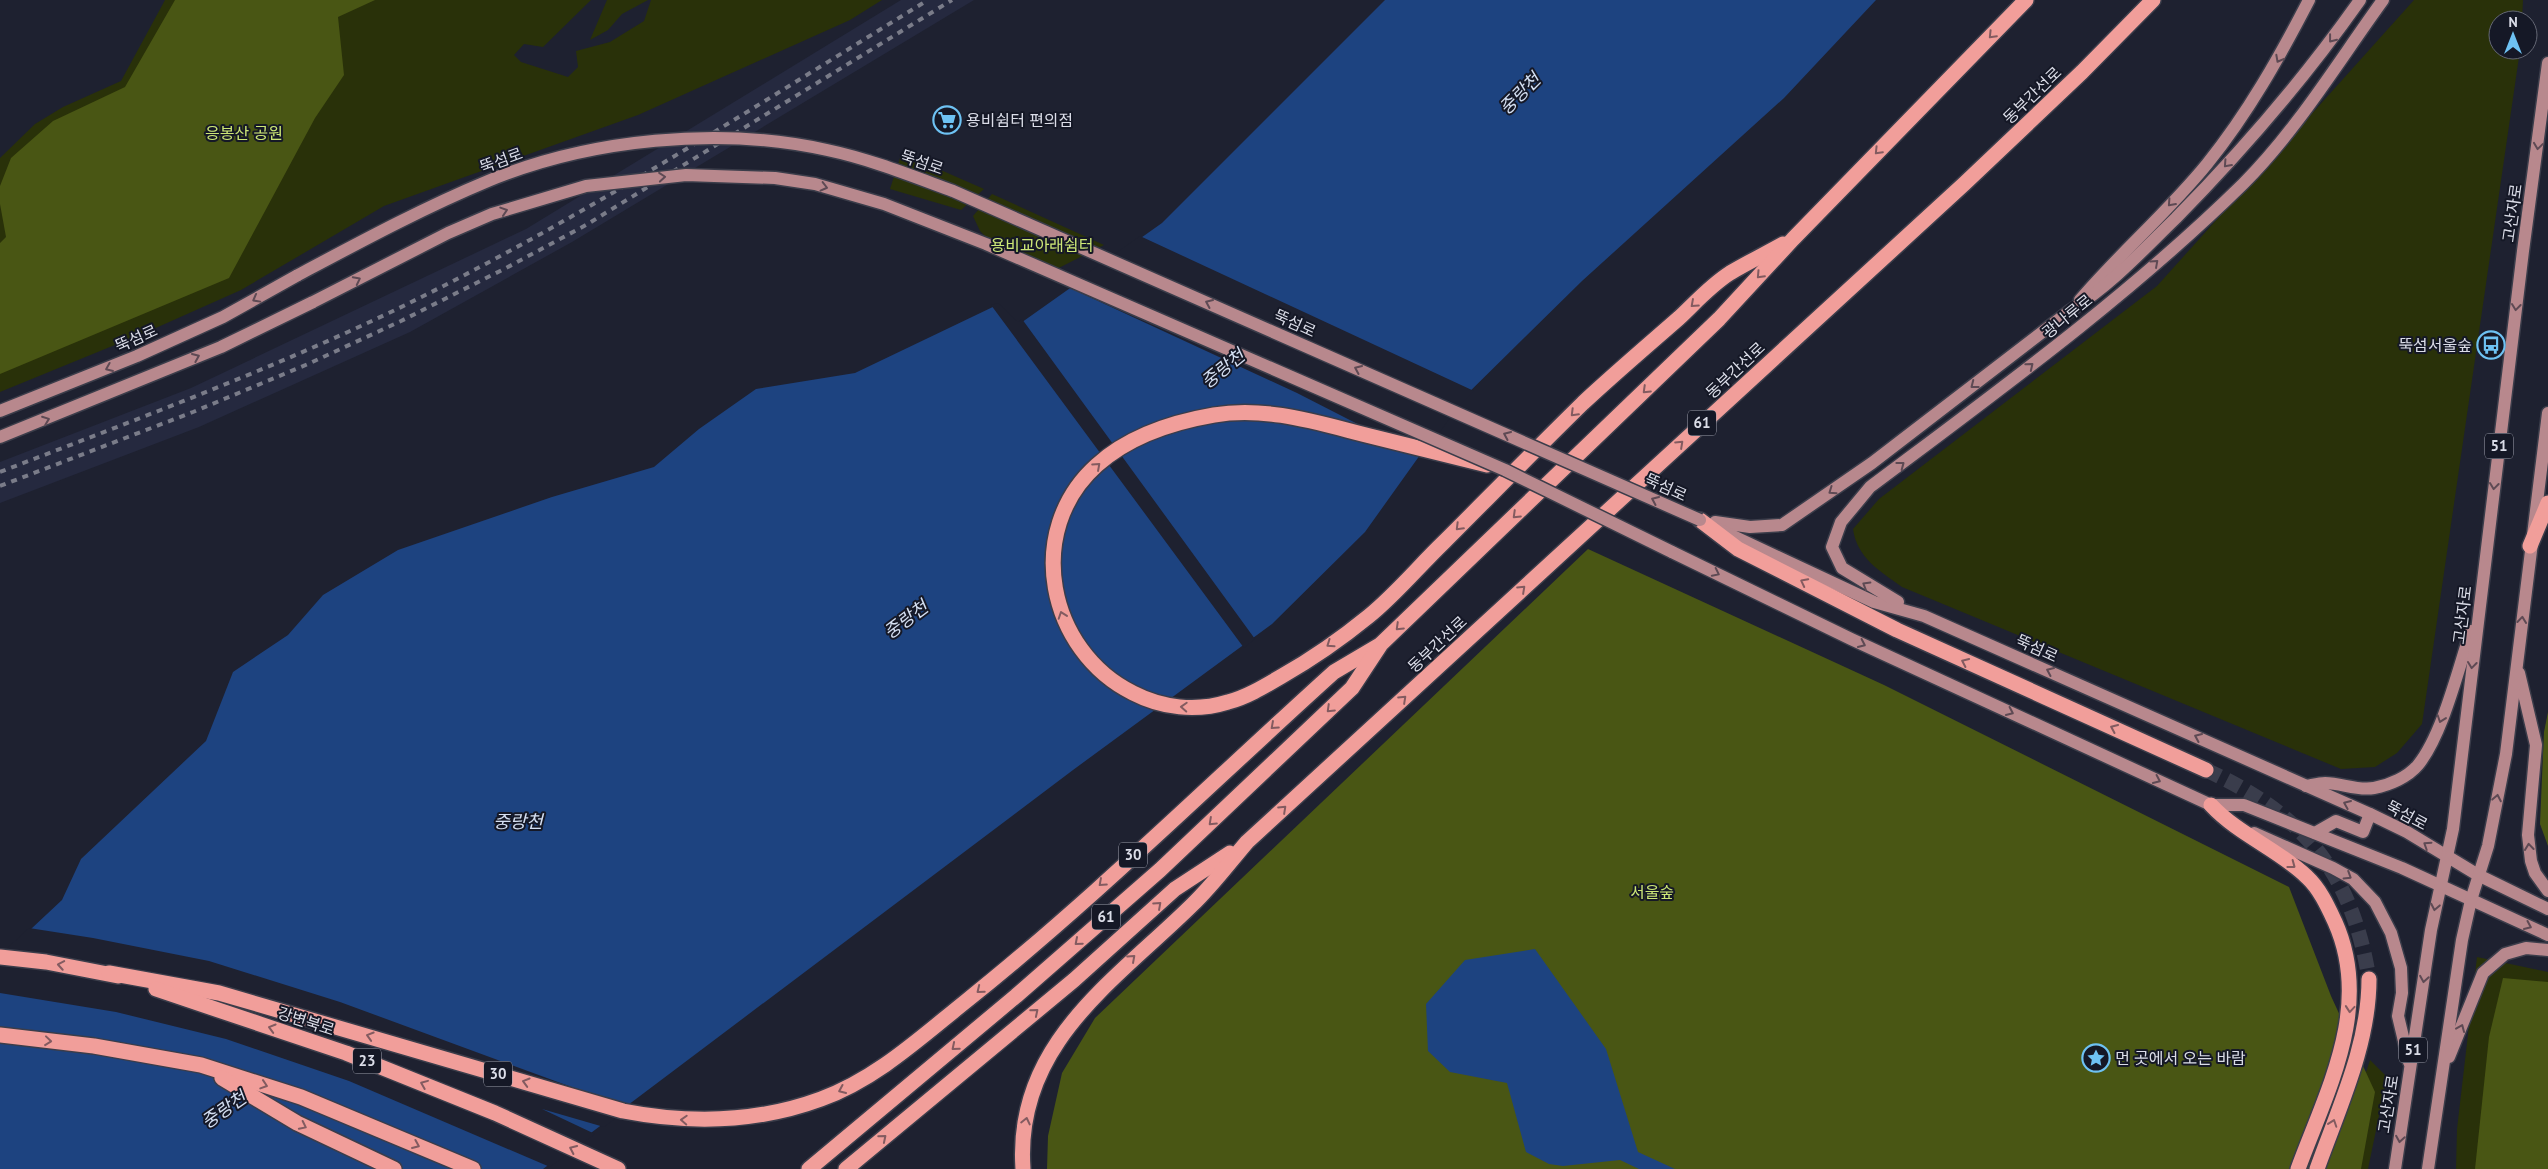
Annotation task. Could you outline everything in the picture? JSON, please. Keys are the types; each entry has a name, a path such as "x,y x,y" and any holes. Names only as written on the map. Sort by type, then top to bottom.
{"highway":[{"name":"61","path":"809,1169 1016,996 1160,870 1352,688 1382,644 1719,319 1793,239 2026,0"},
{"name":"동부간선로","path":"1247,842 1957,191 2082,72 2153,0"},
{"path":"1505,470 1300,418 1261,413 1216,414 1150,434 1113,453 1096,466 1083,481 1064,513 1055,546 1054,580 1061,615 1068,631 1089,661 1101,673 1116,684 1148,701 1188,708 1209,707 1231,702 1263,688 1299,666 1370,615 1587,400 1726,275 1793,239"},
{"path":"2530,546 2548,503"},
{"path":"1700,520 1738,549 1897,630 2206,770"},
{"name":"30","path":"109,973 219,994 326,1023 587,1102 662,1118 699,1121 742,1119 781,1111 828,1096 860,1082 884,1066 1010,966 1334,672 1382,644"},
{"path":"2211,805 2224,820 2291,864 2308,878 2329,909 2342,939 2351,1004 2348,1023 2339,1057 2298,1169"},
{"name":"61","path":"1024,1169 1024,1128 1033,1092 1047,1060 1067,1028 1090,1000 1120,969 1193,904 1247,842"},
{"path":"846,1169 1074,980 1175,889 1247,842"},
{"name":"강변북로","path":"0,957 109,973 346,1053 495,1113 618,1169"},
{"path":"2317,1169 2366,1028 2369,1006 2369,979"},
{"path":"0,1035 94,1046 201,1065 301,1097 473,1169"},
{"path":"201,1065 297,1123 394,1169"}],"main road":[{"path":"2070,310 2212,157 2246,111 2276,65 2309,0"},
{"name":"광나루로","path":"1700,520 1750,527 1782,525 1872,463 2070,310 2101,291 2209,184 2295,86 2360,0"},
{"name":"광나루로","path":"1924,616 1879,593 1842,568 1832,547 1841,522 1870,488 2021,374 2116,298 2244,183 2286,135 2382,0"},
{"name":"고산자로","path":"2395,1169 2440,884 2453,829 2479,607 2548,63"},
{"name":"뚝섬로","path":"0,411 119,364 223,317 374,234 489,181 574,154 639,143 699,140 783,142 827,150 875,163 953,190 1700,520 1874,602 1924,616 2370,814 2407,832 2447,858 2478,875 2548,909"},
{"path":"0,437 213,350 314,302 448,233 492,214 586,186 686,175 775,178 852,194 986,244 1505,470 1860,643 2211,805 2244,805 2440,884 2548,935"},
{"name":"51","path":"2428,1169 2462,940 2471,900 2488,846 2506,754 2530,546 2548,413"},
{"path":"2306,786 2326,783 2348,788 2375,788 2399,780 2417,766 2429,748 2438,727 2479,607"},
{"path":"2517,665 2536,745 2528,834 2531,861 2535,873 2548,891"},
{"path":"2314,833 2336,821 2363,832 2370,814"},
{"path":"2224,820 2333,868 2353,879 2375,902 2391,933 2401,968 2402,993 2398,1016 2410,1069"},
{"path":"2442,1073 2483,973 2505,954 2526,948 2548,950"}],"shaded area":[{"path":"901,0 974,0 572,242 410,332 199,427 0,503 0,462 191,388 526,229"}],"green space":[{"name":"응봉산 공원","path":"165,0 591,0 543,47 524,44 514,55 521,62 568,77 578,67 576,51 610,42 644,21 651,0 882,0 850,20 638,115 384,206 241,290 149,331 0,392 0,158 35,124 63,107 121,81"},
{"path":"175,0 375,0 338,17 344,75 315,118 229,278 0,374 0,243 6,237 0,204 0,186 11,158 53,121 125,87"},
{"path":"607,0 648,0 622,14 608,30 590,40"},
{"path":"2414,0 2523,0 2522,10 2488,10 2488,60 2519,60 2422,724 2397,753 2375,767 2341,769 1902,587 1871,563 1859,548 1853,529 1879,499 2157,286"},
{"name":"용비교아래쉼터","path":"900,158 943,171 984,189 961,210 890,189"},
{"name":"용비교아래쉼터","path":"992,194 1104,245 1043,276 989,240 980,231 973,216"},
{"name":"서울숲","path":"1588,549 1884,685 2289,887 2331,996 2375,1092 2361,1169 1047,1169 1048,1136 1062,1073 1095,1018"},
{"path":"2548,712 2548,846 2540,824 2544,732"},
{"path":"2477,957 2548,972 2548,1169 2456,1169 2457,1129"},
{"path":"2503,978 2548,982 2548,1169 2475,1169 2489,1037"},
{"path":"2370,1060 2387,1077 2368,1169 2335,1169"}],"water":[{"name":"중랑천","path":"1385,0 1876,0 1784,98 1582,281 1455,406 1365,532 1272,624 1073,770 543,1169 0,1169 0,958 62,900 81,859 206,741 233,672 288,635 323,595 398,550 552,497 654,467 699,429 756,389 855,373 997,305 1018,325 1162,223"},
{"path":"1535,949 1606,1049 1638,1152 1675,1169 1639,1169 1620,1160 1563,1166 1549,1164 1526,1152 1507,1083 1450,1072 1428,1051 1426,1004 1465,960"}],"pier":[{"path":"1140,236 1474,391 1457,408 1422,457 1297,393 1068,287"},
{"path":"998,303 1018,322 1022,319 1255,639 1244,648 991,305"},
{"path":"29,928 93,938 209,961 340,1002 577,1089 632,1106 604,1127 542,1109 595,1134 550,1167 349,1081 226,1039 116,1012 0,993 0,955"}],"tunnel":[{"path":"2206,770 2240,787 2270,806 2296,827 2318,851 2336,877 2350,907 2361,941 2369,979"}],"railway":[{"path":"0,472 296,355 393,311 462,276 598,202 928,0"},
{"path":"0,486 193,412 308,364 401,321 506,268 586,225 952,0"}],"place":[{"name":"용비쉼터 편의점","path":"947,120"},
{"name":"뚝섬서울숲","path":"2491,345"},
{"name":"먼 곳에서 오는 바람","path":"2096,1058"}]}
